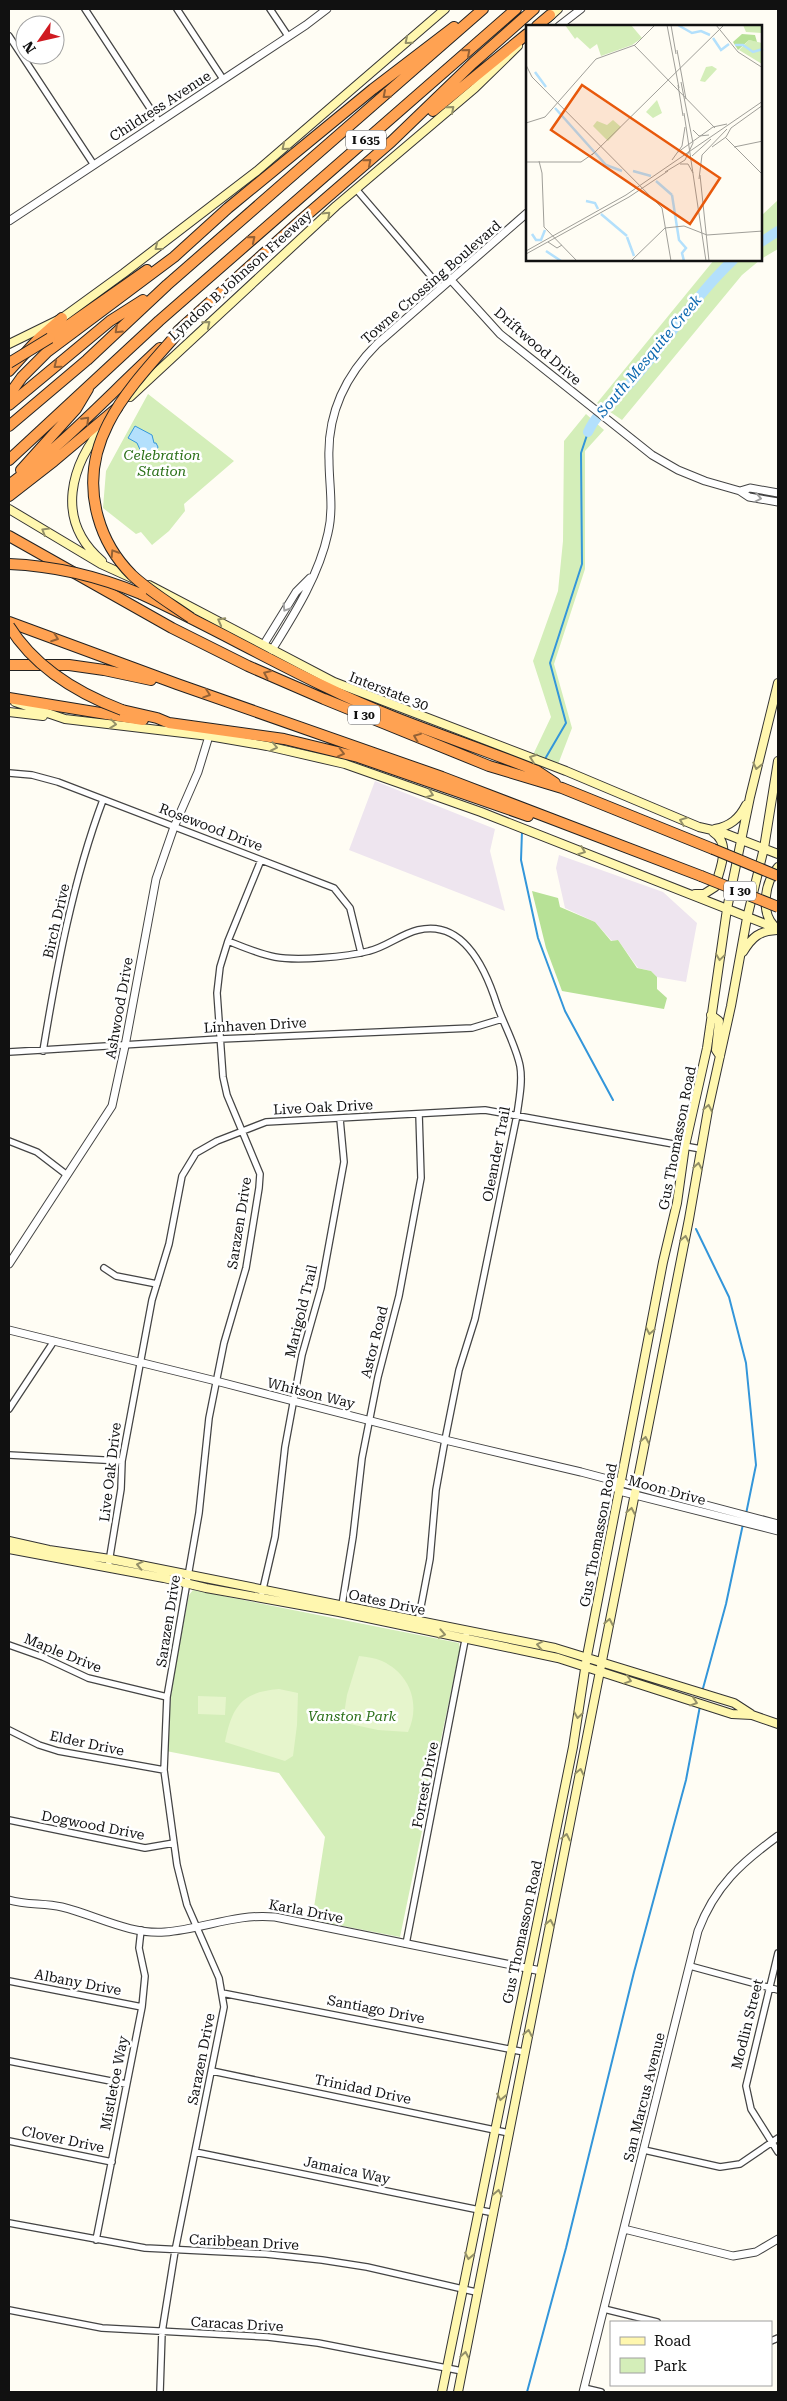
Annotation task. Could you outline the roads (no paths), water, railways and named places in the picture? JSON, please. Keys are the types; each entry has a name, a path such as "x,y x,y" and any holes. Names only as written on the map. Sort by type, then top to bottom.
{"highway":[{"name":"Lyndon B Johnson Freeway","path":"9,460 93,380 516,9"},
{"path":"403,132 473,63 534,9"},
{"path":"9,362 53,341 170,252 191,240 373,89 457,25 482,10"},
{"name":"I 635","path":"9,426 87,360 167,285 482,10"},
{"path":"539,25 554,12"},
{"path":"9,484 65,440 184,326 300,220 403,132 526,35"},
{"path":"9,404 110,321 167,285"},
{"path":"9,371 39,338 62,318"},
{"path":"184,326 111,416 96,450 93,493 102,529 119,560 133,576 191,618"},
{"path":"9,395 53,341"},
{"path":"9,484 76,409 93,380"},
{"path":"9,496 125,401"},
{"name":"I 30","path":"9,536 172,628 248,666 324,700 489,766 562,788 778,876"},
{"path":"9,564 70,570 112,582 272,654 328,688 387,714 537,770 562,788"},
{"name":"I 30","path":"9,622 188,688 359,746 596,835 778,907"},
{"path":"9,626 34,656 63,681 93,698 122,710 157,718 169,723"},
{"path":"9,665 68,665 104,670 188,688"},
{"path":"9,698 121,718 284,739 358,757 516,812 596,835"}],"main road":[{"path":"9,344 62,318 257,171 445,9"},
{"name":"Lyndon B Johnson Freeway","path":"113,571 97,557 82,538 73,515 72,493 76,472 86,450 100,430 125,401 192,336 235,300 356,189 475,88 526,39"},
{"name":"Interstate 30","path":"11,510 113,571 152,586 264,644 272,654 360,694 566,771 672,817 741,839 778,854"},
{"name":"Gus Thomasson Road","path":"442,2392 510,2049 560,1813 587,1656 659,1284 677,1203 685,1146 707,1048 727,908 750,797 778,683"},
{"path":"9,698 65,719"},
{"path":"9,712 209,736 314,756 368,772 490,816 777,929"},
{"name":"Gus Thomasson Road","path":"458,2392 476,2292 494,2213 701,1149 741,956 747,918 764,848 778,761"},
{"path":"710,829 724,827 736,820 750,797"},
{"path":"690,894 704,894 715,887 724,850 724,842 710,829"},
{"path":"777,929 767,917 764,904 774,872 778,867"},
{"path":"741,956 755,936 761,932 777,929"},
{"path":"711,1014 719,1021 716,1050 720,1056"},
{"path":"659,1284 675,1287"},
{"name":"Oates Drive","path":"9,1541 188,1575 262,1593 340,1608 466,1639 558,1658 732,1714 752,1715"},
{"name":"Oates Drive","path":"9,1549 188,1584 262,1593"},
{"name":"Oates Drive","path":"417,1626 467,1630 587,1656 734,1703 752,1715 778,1724"},
{"path":"560,1813 571,1816"}],"street":[{"path":"84,9 159,122"},
{"path":"177,9 223,79"},
{"path":"270,9 288,36"},
{"name":"Childress Avenue","path":"9,221 326,9"},
{"path":"560,25 581,9"},
{"path":"9,36 94,165"},
{"path":"356,189 441,288"},
{"name":"Towne Crossing Boulevard","path":"272,654 304,597 323,552 330,523 332,502 329,445 334,415 342,391 352,373 368,354 526,214"},
{"name":"Driftwood Drive","path":"451,280 500,334 663,462 706,481 740,491"},
{"path":"740,491 750,488 778,493"},
{"path":"740,491 749,497 778,502"},
{"name":"Towne Crossing Boulevard","path":"264,644 296,592 313,574"},
{"name":"Ashwood Drive","path":"9,1264 112,1106 126,1046 156,879 174,827 196,777 209,736"},
{"name":"Rosewood Drive","path":"9,773 32,775 103,800 334,888 350,908 362,953"},
{"name":"Birch Drive","path":"43,1050 54,986 82,867 91,832 103,800"},
{"name":"Sarazen Drive","path":"160,2392 162,2332 175,2251 224,2007 219,1978 182,1887 164,1770 167,1697 199,1513 208,1418 224,1343 246,1268 259,1188 260,1174 227,1095 220,1039 217,993 220,967 228,940 261,860"},
{"name":"Oleander Trail","path":"228,940 275,957 292,958 371,951 417,930 434,929 450,934 465,942 475,954 520,1065 521,1083 517,1115 475,1320 459,1370 445,1440 435,1499 430,1559 417,1626"},
{"name":"Linhaven Drive","path":"9,1052 220,1039 472,1028 502,1019"},
{"name":"Live Oak Drive","path":"108,1568 121,1489 122,1461 140,1363 157,1284 169,1244 182,1176 196,1153 266,1122 485,1110 701,1149"},
{"name":"Astor Road","path":"340,1608 353,1537 362,1458 378,1377 399,1296 421,1178 419,1114"},
{"name":"Marigold Trail","path":"262,1593 276,1537 285,1447 295,1402 302,1355 321,1288 344,1162 340,1119"},
{"path":"9,1141 37,1152 67,1174"},
{"path":"104,1268 116,1276 157,1284"},
{"name":"Whitson Way","path":"9,1330 608,1480"},
{"path":"9,1409 54,1341"},
{"path":"9,1455 122,1461"},
{"name":"Moon Drive","path":"608,1480 620,1487 750,1521 778,1531"},
{"name":"Moon Drive","path":"750,1521 778,1524"},
{"name":"Forrest Drive","path":"406,1944 467,1630"},
{"name":"Maple Drive","path":"9,1644 88,1678 167,1697"},
{"name":"Elder Drive","path":"9,1730 39,1745 58,1751 164,1770"},
{"name":"Dogwood Drive","path":"9,1820 145,1848 174,1843"},
{"name":"San Marcus Avenue","path":"583,2390 698,1931 715,1895 733,1872 778,1836"},
{"name":"Karla Drive","path":"9,1900 62,1907 105,1922 141,1930 164,1932 257,1915 541,1971"},
{"name":"Mistletoe Way","path":"96,2240 142,2007 145,1976 139,1948 141,1930"},
{"name":"Modlin Street","path":"778,1953 746,2086 750,2109 778,2152"},
{"path":"690,1966 778,1990"},
{"name":"Albany Drive","path":"9,1981 142,2007"},
{"name":"Santiago Drive","path":"222,1993 524,2052"},
{"path":"9,2061 126,2084"},
{"name":"Trinidad Drive","path":"212,2071 509,2133"},
{"path":"644,2150 720,2168 740,2164 778,2138"},
{"name":"Clover Drive","path":"9,2140 112,2162"},
{"name":"Jamaica Way","path":"195,2152 494,2213"},
{"name":"Caribbean Drive","path":"9,2223 96,2240 175,2251 266,2254 322,2260 367,2267 476,2292"},
{"path":"624,2228 733,2256 756,2252 778,2238"},
{"path":"604,2309 653,2321"},
{"name":"Caracas Drive","path":"9,2310 102,2328 268,2336 318,2343 462,2371"},
{"path":"583,2390 601,2392"}],"water":[{"path":"135,426 152,435 154,443 158,447 155,456 142,454 137,443 128,438"}],"waterway":[{"name":"South Mesquite Creek","path":"762,241 778,231"},
{"name":"South Mesquite Creek","path":"588,432 602,411 632,381 706,288 732,261"},
{"path":"545,759 566,723 550,663 582,564 581,453 588,432"},
{"path":"522,831 521,860 538,938 565,1011 613,1100"},
{"path":"696,1229 729,1297 746,1363 756,1465 746,1514"},
{"path":"702,1692 726,1604 743,1524"},
{"path":"527,2392 566,2248 634,1972 686,1780 700,1706"}],"park label":[{"name":"Celebration Station","path":"162,464"},
{"name":"Vanston Park","path":"352,1716"}]}
